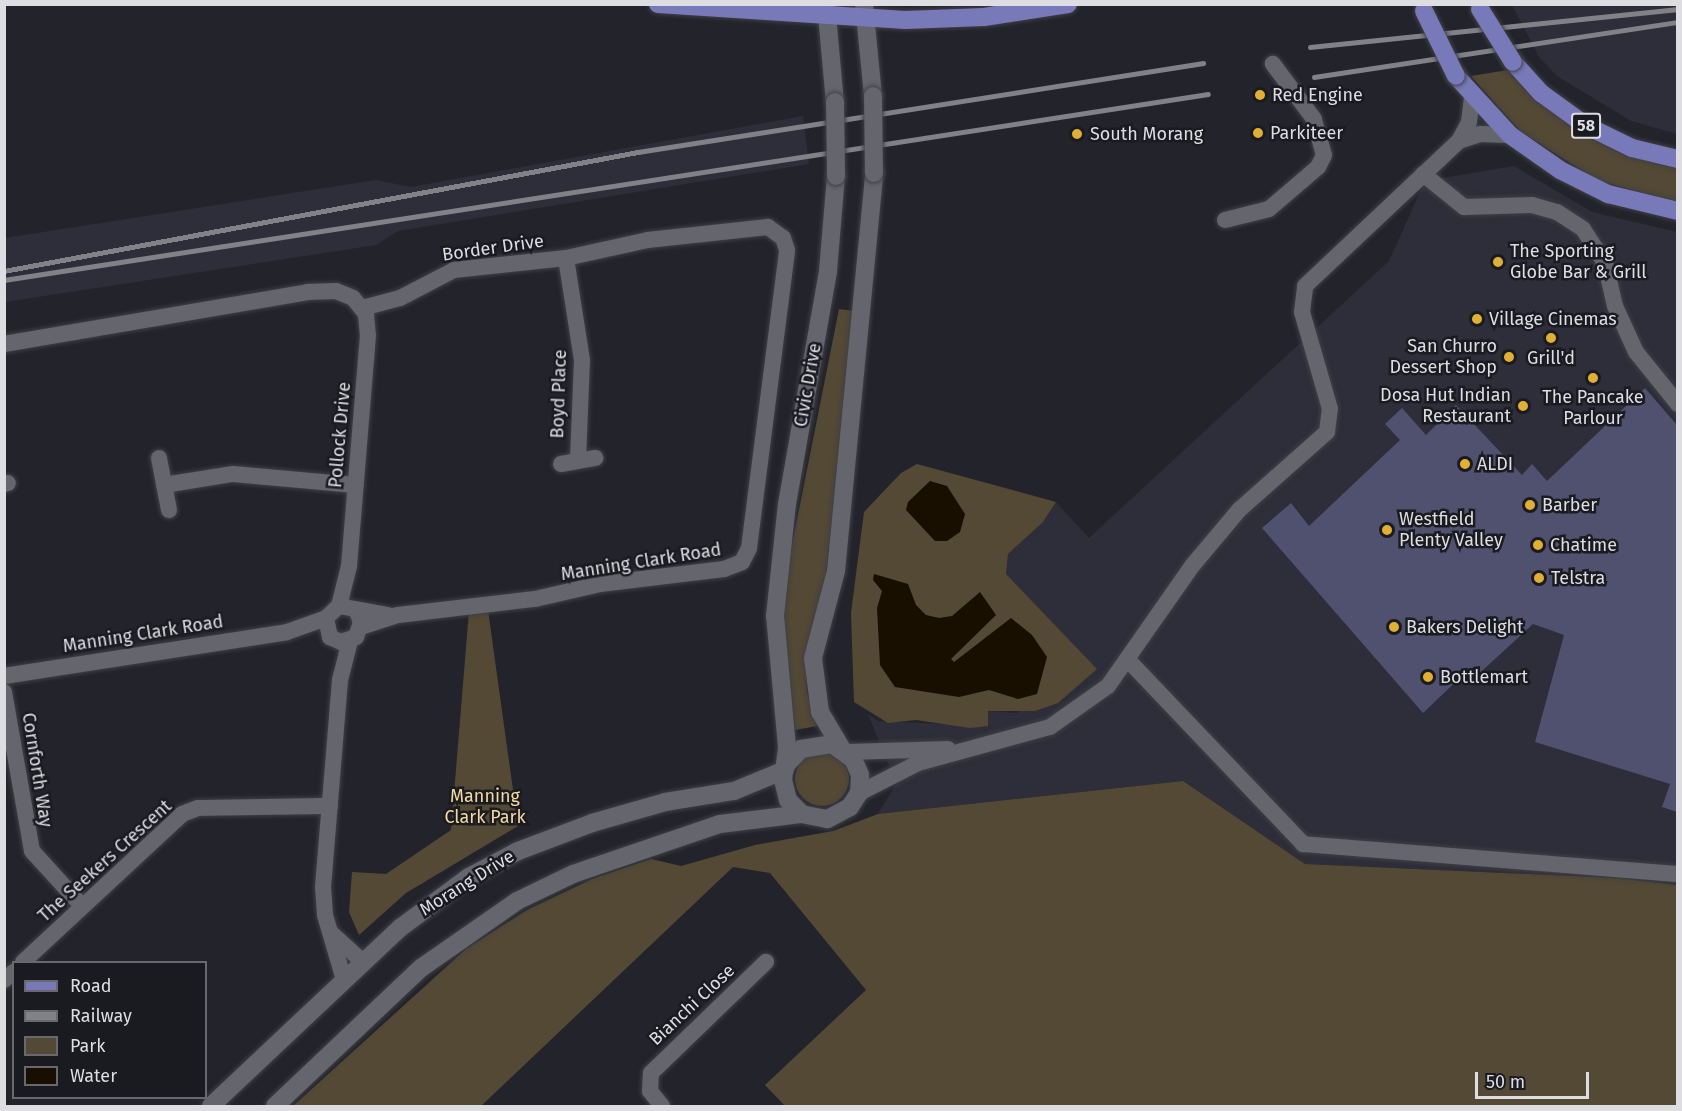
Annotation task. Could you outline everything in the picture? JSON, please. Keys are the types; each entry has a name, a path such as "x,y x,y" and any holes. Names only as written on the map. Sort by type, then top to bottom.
{"main road":[{"path":"658,4 865,11 961,19 1068,4"},
{"name":"58","path":"1478,7 1513,62 1541,93 1585,125 1632,148 1677,159"},
{"path":"1423,8 1456,76 1510,135 1582,182 1634,202 1677,211"},
{"name":"Civic Drive","path":"786,768 777,597 787,504 828,272 836,176 835,102 827,11"},
{"path":"275,1107 422,968 517,901 573,874 704,829 742,819 802,814 819,820 836,817 850,807 859,793 860,775 820,712 813,658 836,571 874,173 873,96 865,11"},
{"path":"802,814 784,790 786,768 811,744 845,750"},
{"name":"Morang Drive","path":"211,1107 363,962 426,906 518,851 592,823 664,802 734,791 786,768"}],"street":[{"path":"1225,220 1269,209 1318,167 1324,154 1314,119 1273,64"},
{"path":"859,793 903,768 968,749 1029,736 1071,717 1099,696 1129,661 1183,578 1239,510 1327,432 1331,415 1302,312 1305,286 1459,141 1469,122 1473,97"},
{"path":"1459,141 1480,134 1510,135"},
{"path":"1423,174 1464,207 1532,205 1557,212 1582,229 1605,263 1618,313 1636,352 1677,404"},
{"name":"Border Drive","path":"363,308 400,298 454,270 566,258 648,240 761,227 773,229 783,238"},
{"name":"Manning Clark Road","path":"352,614 398,615 535,599 609,583 724,569 742,562 749,548 788,257 783,238"},
{"name":"Boyd Place","path":"566,258 582,360 569,462 595,458"},
{"path":"4,344 307,292 341,292 363,308"},
{"name":"Pollock Drive","path":"352,614 349,566 368,329 363,308"},
{"path":"159,458 169,510"},
{"path":"164,485 233,474 356,485"},
{"path":"344,980 330,932 323,887 340,680 335,634 352,614"},
{"path":"335,634 352,614"},
{"name":"Manning Clark Road","path":"4,676 288,632 335,634"},
{"path":"1129,661 1304,844 1677,874"},
{"name":"Cornforth Way","path":"4,692 32,851 82,906"},
{"path":"845,750 968,749"},
{"name":"The Seekers Crescent","path":"25,961 82,906 190,810 330,806"},
{"path":"330,932 363,962"},
{"name":"Bianchi Close","path":"662,1107 650,1091 648,1078 766,962"}],"shaded area":[{"path":"1512,5 1677,5 1677,134 1631,121 1557,76 1539,57"},
{"path":"803,116 809,164 398,231 376,245 5,302 5,238 376,180 411,187"},
{"name":"Westfield Plenty Valley","path":"1514,166 1592,212 1677,232 1677,885 1617,878 1305,864 1183,781 878,814 896,784 868,714 878,721 988,726 988,711 1017,713 1097,669 1006,575 1008,554 1043,522 1056,502 1089,538 1389,261 1425,181"}],"green space":[{"path":"1508,70 1575,129 1629,155 1677,167 1677,203 1597,180 1520,131 1471,76"},
{"path":"839,309 854,311 825,584 805,660 807,692 817,726 795,730 784,623 787,570"},
{"path":"917,464 1056,502 1043,522 1008,554 1006,574 1097,669 1058,703 1035,711 988,711 988,726 970,728 916,720 888,723 854,702 851,613 864,512 901,473"},
{"name":"Manning Clark Park","path":"488,610 518,826 406,893 359,935 349,912 352,872 386,874 451,830 469,611"},
{"path":"822,752 832,754 841,760 847,769 849,779 847,789 841,798 832,804 822,806 812,804 803,798 797,789 795,779 797,769 803,760 812,754"},
{"path":"1183,781 1305,864 1617,878 1677,885 1677,1106 785,1106 765,1085 866,990 770,873 733,867 481,1106 293,1106 466,949 527,910 592,879 651,859 681,866 755,845 833,831 878,814"}],"water":[{"path":"930,481 947,486 965,514 960,532 947,541 935,541 906,510 908,502"},
{"path":"874,574 908,584 916,605 926,615 939,618 952,616 980,592 996,615 951,659 954,662 1011,618 1032,635 1047,657 1037,694 1018,699 989,690 959,697 895,687 880,665 877,608 882,591 873,580"}],"building":[{"name":"Westfield Plenty Valley","path":"1645,388 1677,425 1677,812 1662,807 1670,784 1535,742 1564,635 1533,624 1472,680 1466,672 1423,713 1262,528 1291,503 1309,526 1400,440 1385,424 1402,408 1426,435 1456,405 1522,475 1532,464 1547,481"}],"railway":[{"path":"1310,47 1678,9"},
{"path":"1314,77 1678,22"},
{"path":"4,271 638,152 1203,63"},
{"path":"4,280 1208,94"}],"place":[{"name":"Red Engine","path":"1260,95"},
{"name":"Parkiteer","path":"1258,133"},
{"name":"South Morang","path":"1077,134"},
{"name":"The Sporting Globe Bar & Grill","path":"1498,262"},
{"name":"Village Cinemas","path":"1477,319"},
{"name":"Grill'd","path":"1551,338"},
{"name":"San Churro Dessert Shop","path":"1509,357"},
{"name":"The Pancake Parlour","path":"1593,378"},
{"name":"Dosa Hut Indian Restaurant","path":"1523,406"},
{"name":"ALDI","path":"1465,464"},
{"name":"Barber","path":"1530,505"},
{"name":"Westfield Plenty Valley","path":"1387,530"},
{"name":"Chatime","path":"1538,545"},
{"name":"Telstra","path":"1539,578"},
{"name":"Bakers Delight","path":"1394,627"},
{"name":"Bottlemart","path":"1428,677"}]}
